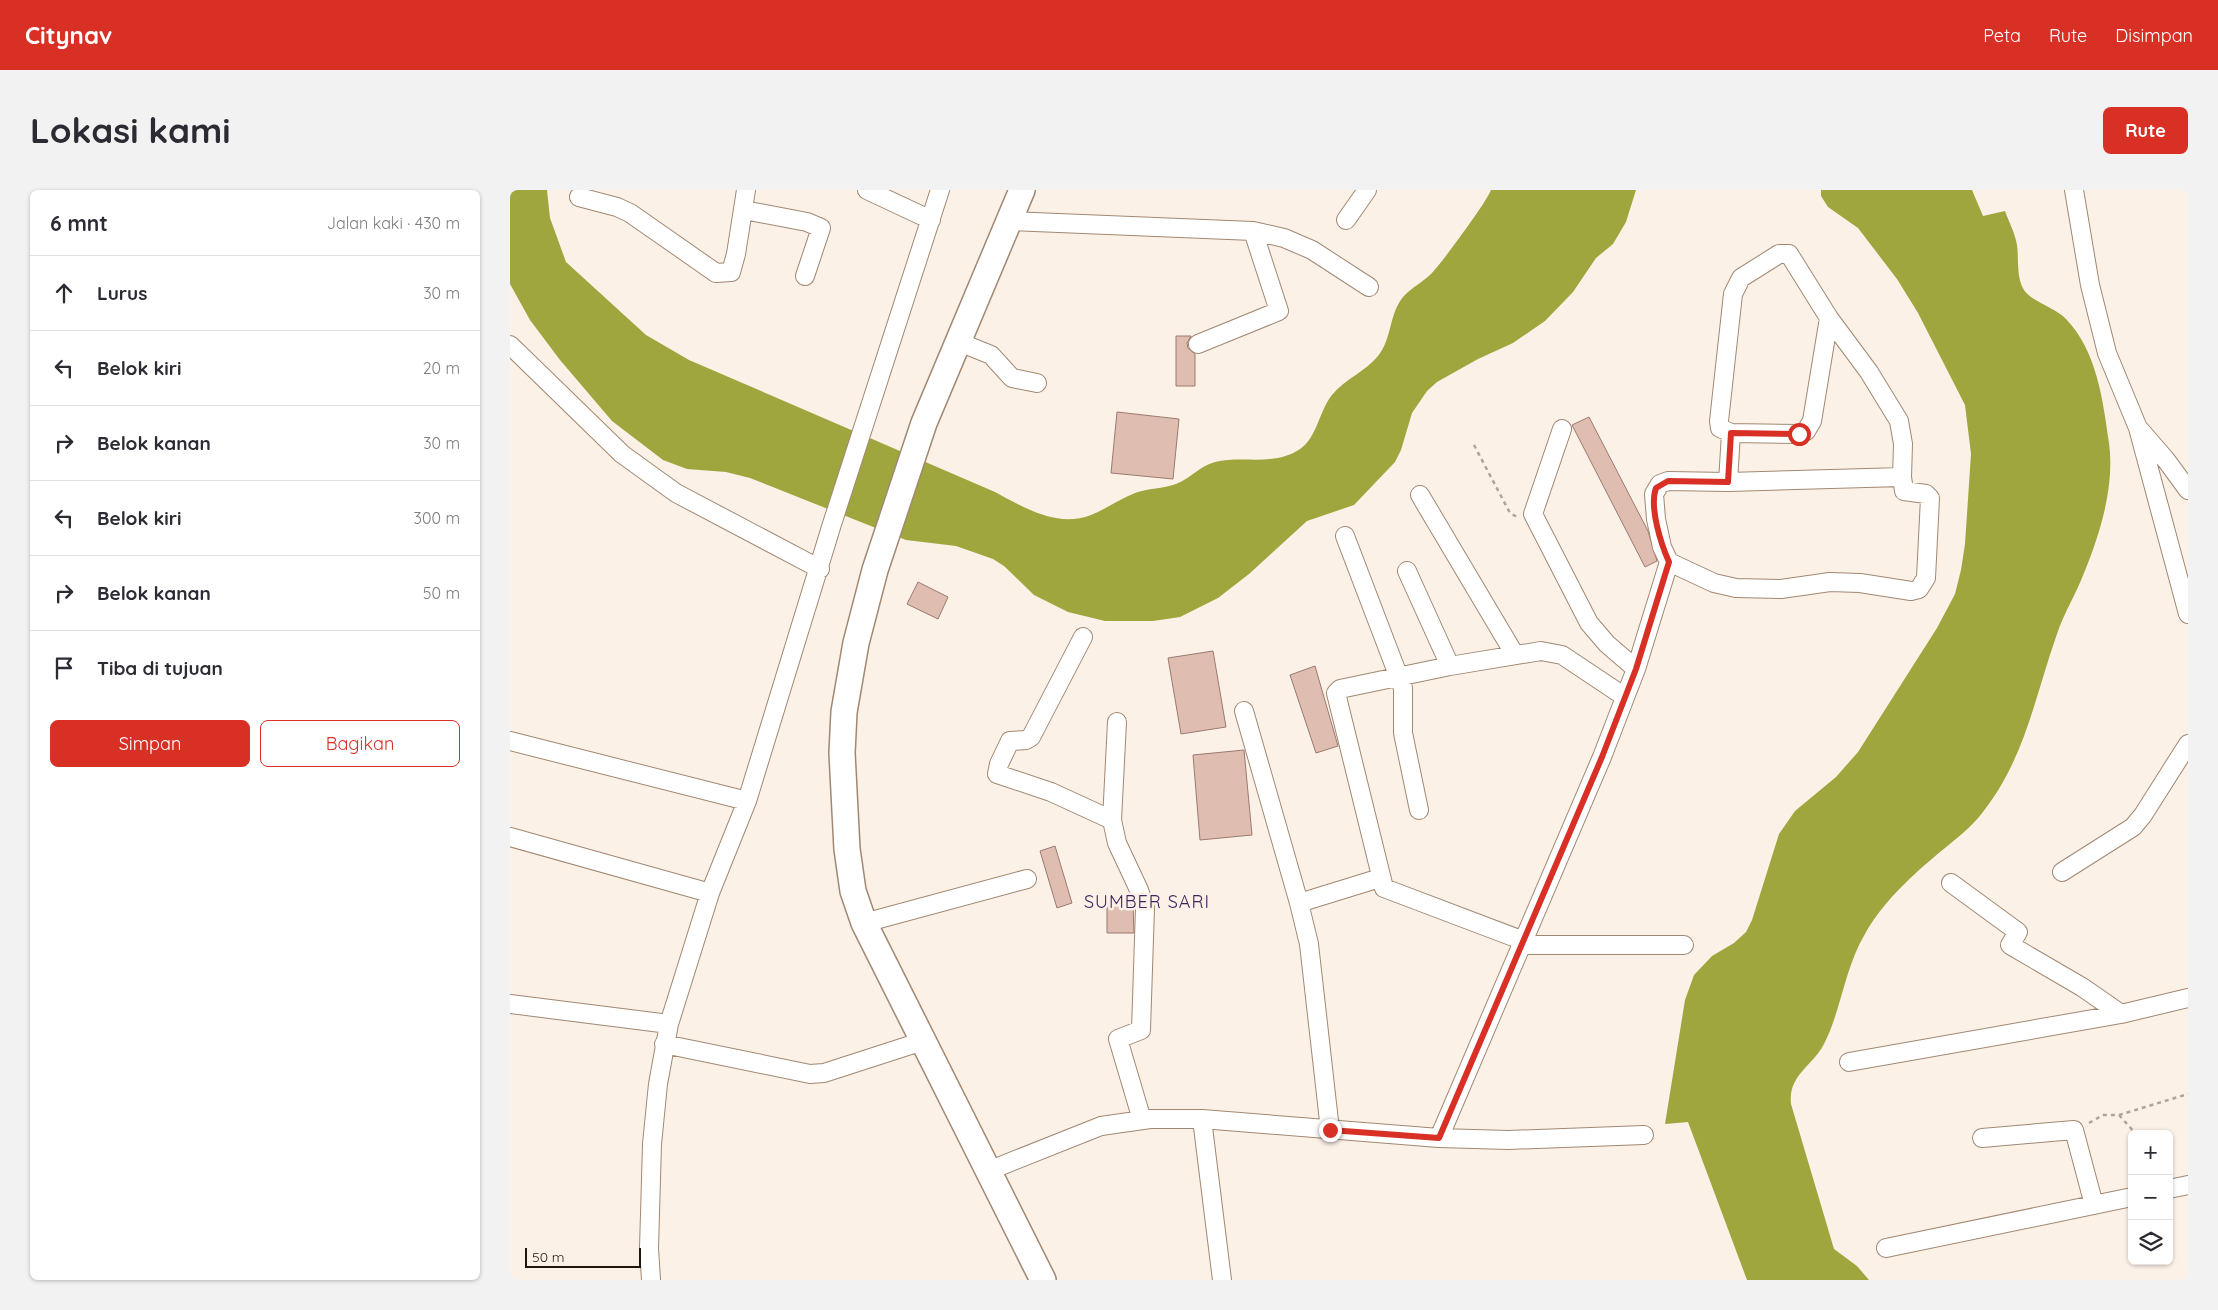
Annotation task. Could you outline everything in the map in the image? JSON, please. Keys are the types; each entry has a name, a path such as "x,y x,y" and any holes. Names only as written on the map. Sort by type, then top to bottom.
{"highway":[{"path":"1022,190 1011,221 924,424 875,570 856,643 844,712 842,753 847,849 853,891 864,923 1043,1280"}],"street":[{"path":"579,197 617,207 630,213 716,273 727,273 731,272 734,267 746,190"},
{"path":"867,190 931,220"},
{"path":"650,1280 649,1239 652,1144 664,1044 669,1024 710,892 747,800 820,569 832,524 940,190"},
{"path":"1346,220 1367,190"},
{"path":"2074,190 2090,285 2107,353 2138,428 2180,558 2188,614"},
{"path":"744,210 807,222 821,228 805,276"},
{"path":"1011,221 1253,232 1284,238 1312,250 1369,287"},
{"path":"1198,344 1279,311 1253,232"},
{"path":"1829,318 1812,421 1806,432 1799,434 1731,433 1720,428 1719,421 1732,294 1741,278 1778,254 1789,254 1829,318 1869,372 1898,421 1903,444 1902,478 1904,491 1926,494 1930,498 1926,578 1919,589 1911,591 1860,583 1830,582 1781,589 1736,588 1714,584 1669,562 1662,547 1656,519 1654,494 1656,488 1668,481 1728,482 1902,478"},
{"path":"959,342 991,355 1012,378 1037,383"},
{"path":"510,345 622,454 668,487 820,569"},
{"path":"2138,428 2166,460 2188,490"},
{"path":"1562,429 1533,514 1589,623 1607,644 1636,669"},
{"path":"1728,482 1731,433"},
{"path":"1420,495 1515,654"},
{"path":"1345,536 1399,676 1404,695 1405,744 1419,810"},
{"path":"1439,1138 1626,697 1669,562"},
{"path":"1407,571 1450,666"},
{"path":"1083,638 1031,737 1026,740 1010,741 999,764 997,774 1051,792 1112,820"},
{"path":"1626,697 1562,655 1541,651 1515,654 1399,676 1340,689 1336,693 1380,878 1387,890 1523,943 1684,945"},
{"path":"1244,711 1299,903 1308,944 1330,1130"},
{"path":"1117,722 1112,820 1117,843 1139,890 1145,908 1141,1030 1118,1038 1142,1120"},
{"path":"510,742 747,800"},
{"path":"2062,872 2133,827 2143,815 2188,744"},
{"path":"510,837 710,892"},
{"path":"1299,903 1380,878"},
{"path":"864,923 1027,879"},
{"path":"1951,884 2018,932 2006,950 2082,987 2121,1014"},
{"path":"1849,1062 2121,1014 2188,998"},
{"path":"510,1004 669,1024"},
{"path":"664,1044 810,1074 824,1073 923,1041"},
{"path":"1202,1119 1222,1280"},
{"path":"988,1171 1101,1126 1142,1120 1202,1119 1439,1138 1508,1140 1644,1135"},
{"path":"1982,1138 2074,1130 2094,1205"},
{"path":"2173,1188 2188,1185"},
{"path":"1886,1248 2128,1198"}],"path":[{"path":"1474,445 1510,513 1519,518 1533,514"},
{"path":"2074,1130 2103,1115 2119,1115 2188,1094"},
{"path":"2119,1115 2132,1130"}],"shaded area":[{"path":"510,190 547,190 550,218 566,262 646,335 689,360 995,492 1030,510 1054,518 1066,519 1091,515 1140,491 1176,484 1204,466 1215,462 1279,458 1300,449 1310,438 1328,401 1337,389 1368,366 1378,356 1386,342 1398,304 1403,297 1437,267 1473,219 1491,190 1636,190 1626,222 1613,244 1596,258 1573,292 1545,321 1513,343 1478,359 1437,382 1427,391 1412,413 1401,450 1395,462 1354,505 1307,521 1249,574 1218,598 1180,617 1153,621 1105,621 1068,612 1034,595 1004,566 993,559 956,546 906,540 750,478 726,472 687,469 663,460 612,421 560,360 530,320 510,284"},
{"path":"1821,190 1972,190 1983,216 2005,211 2018,250 2021,285 2032,298 2056,311 2066,319 2077,332 2092,361 2104,410 2109,443 2110,476 2105,510 2096,542 2081,581 2060,626 2027,729 2007,774 1995,796 1979,817 1905,884 1871,923 1858,947 1835,1018 1824,1044 1797,1078 1793,1086 1791,1104 1834,1249 1857,1266 1869,1280 1747,1280 1688,1122 1665,1124 1685,1000 1694,975 1712,956 1734,943 1746,932 1752,920 1779,834 1795,811 1836,777 1858,752 1937,628 1955,594 1965,544 1971,454 1965,405 1918,313 1897,279 1858,228 1828,207 1821,196"}],"building":[{"path":"1176,336 1191,336 1187,343 1188,348 1195,354 1195,386 1176,386"},
{"path":"1117,412 1179,419 1173,479 1111,473"},
{"path":"1589,417 1648,531 1657,561 1645,567 1572,425"},
{"path":"918,582 948,597 938,619 907,604"},
{"path":"1213,651 1226,727 1181,734 1168,658"},
{"path":"1315,666 1338,746 1316,753 1290,675"},
{"path":"1244,750 1252,835 1200,840 1193,755"},
{"path":"1055,846 1072,903 1057,908 1040,851"},
{"path":"1107,904 1133,904 1134,933 1107,933"}],"district":[{"name":"SUMBER SARI","path":"1147,901"}],"route":[{"path":"1330,1130 1439,1138 1602,757 1636,669 1669,562 1662,547 1656,519 1654,494 1656,488 1668,481 1728,482 1731,433 1799,434"}]}
